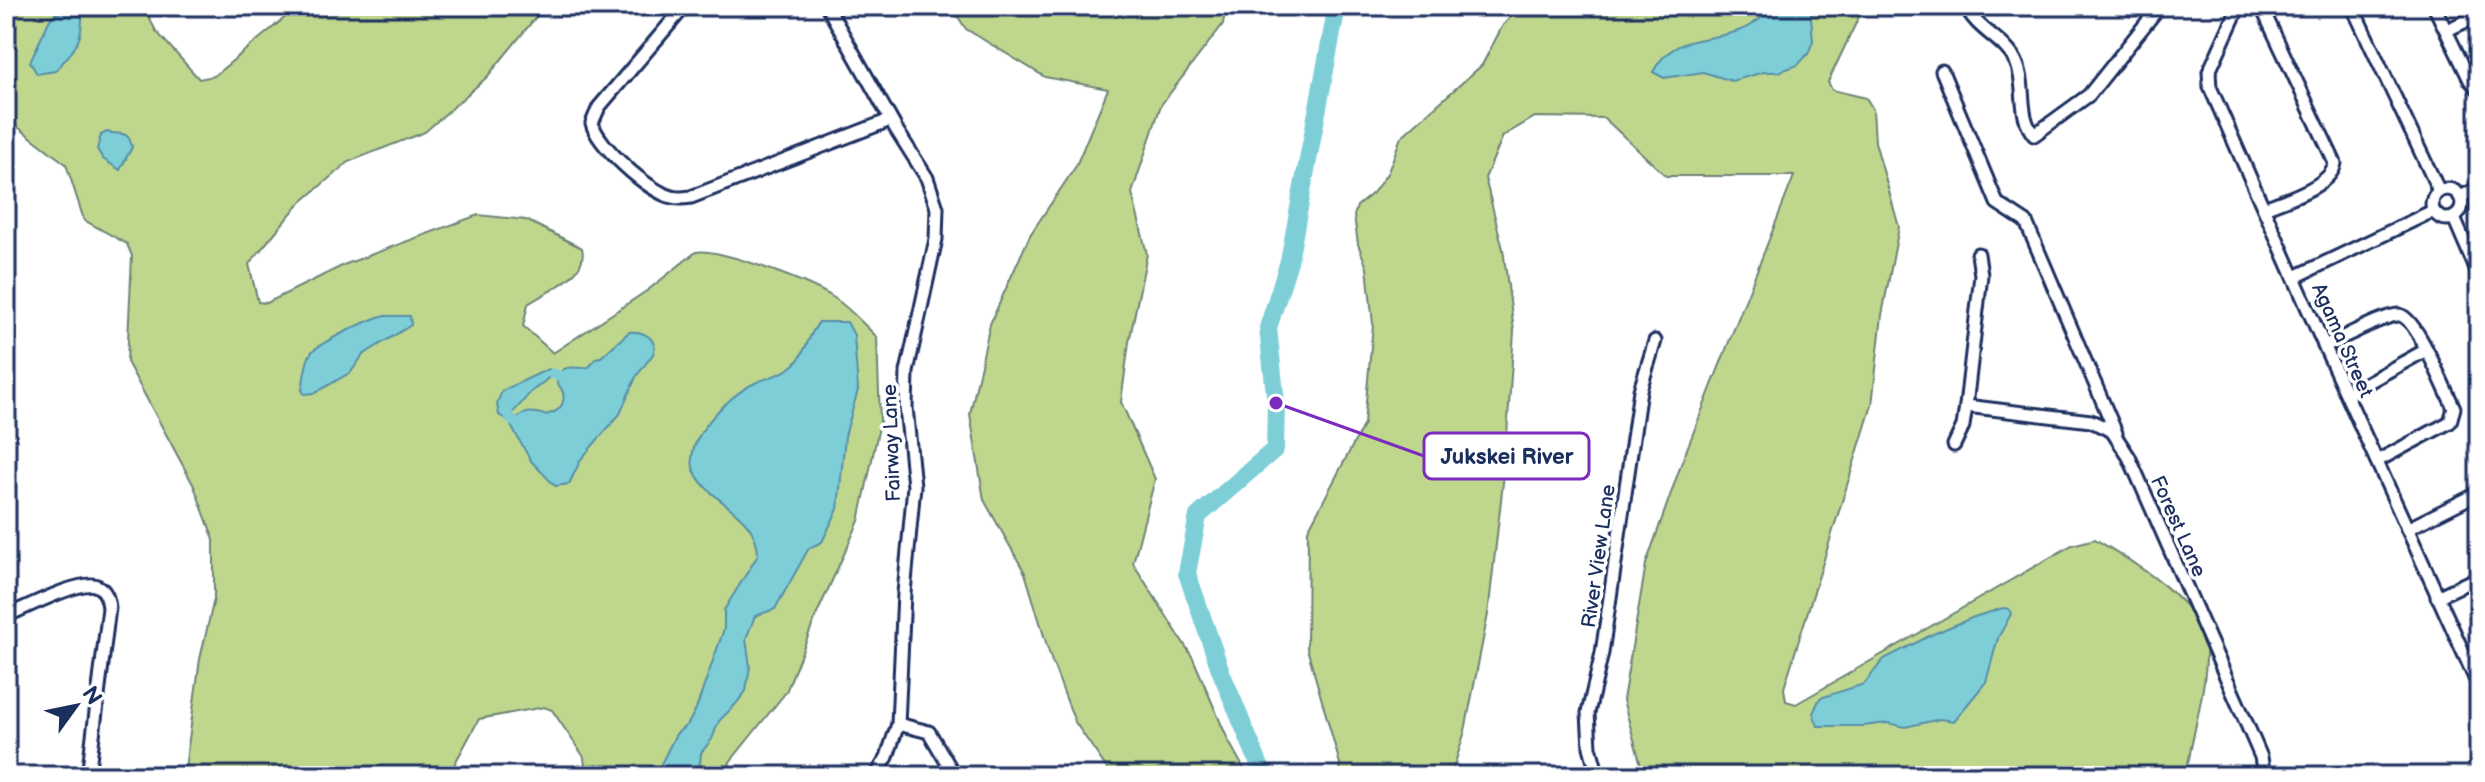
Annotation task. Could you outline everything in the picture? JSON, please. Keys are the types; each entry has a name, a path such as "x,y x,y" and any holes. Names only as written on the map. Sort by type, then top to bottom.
{"street":[{"path":"685,6 599,107 592,123 604,146 658,191 670,197 691,197 890,120"},
{"name":"Fairway Lane","path":"827,6 931,187 937,217 936,239 907,372 906,407 914,486 904,593 898,724 887,757 876,776"},
{"path":"1966,6 1978,24 2014,57 2021,73 2027,124 2036,135 2089,95 2160,6"},
{"name":"Agama Street","path":"2239,6 2209,72 2208,81 2437,597 2474,662 2479,687"},
{"path":"2261,6 2335,163 2333,172 2325,180 2264,208"},
{"path":"2352,6 2439,191"},
{"path":"2434,6 2470,80 2479,90"},
{"path":"2447,30 2479,15"},
{"name":"Forest Lane","path":"1942,71 1997,203 2026,222 2261,757 2264,776"},
{"path":"2460,197 2479,188"},
{"path":"2439,191 2455,191 2460,197 2461,209 2454,218 2439,218 2433,211 2431,203 2439,191"},
{"path":"2295,277 2433,211"},
{"path":"2454,218 2479,276"},
{"path":"1954,445 1963,426 1966,406 1981,275 1978,254"},
{"path":"2324,346 2399,315 2412,322 2451,402 2453,417 2439,430 2377,461"},
{"name":"River View Lane","path":"1598,776 1590,747 1588,713 1602,653 1640,390 1655,341"},
{"path":"2347,394 2426,350"},
{"path":"1966,406 2091,421 2108,428 2120,441"},
{"path":"2407,529 2479,493"},
{"path":"2437,597 2479,577"},
{"path":"6,616 84,585 99,586 105,592 109,608 88,776"},
{"path":"898,724 929,732 955,776"}],"green space":[{"path":"6,6 143,6 156,31 199,79 214,76 299,6 545,6 487,77 425,132 348,162 297,206 249,264 258,302 267,303 346,264 478,215 526,220 582,248 579,267 573,275 528,304 523,326 553,353 648,290 696,252 743,260 820,290 843,305 877,337 880,422 859,521 786,692 730,762 727,776 586,776 584,757 552,710 544,707 479,719 448,776 184,776 200,659 214,599 214,540 194,486 127,362 132,256 127,244 84,220 66,164 6,118"},
{"path":"951,6 1226,6 1223,24 1161,105 1132,193 1147,254 1129,342 1121,402 1155,479 1133,563 1193,658 1228,740 1248,776 1112,776 1075,722 1051,659 1025,573 984,500 970,414 990,324 1030,235 1076,166 1108,89 1045,77 966,29"},
{"path":"1521,6 1864,6 1828,82 1832,90 1866,98 1873,109 1875,142 1899,227 1882,315 1872,405 1784,688 1786,701 1796,704 2072,545 2095,539 2163,585 2193,615 2202,632 2206,649 2205,676 2183,776 1644,776 1623,700 1646,564 1683,459 1794,176 1666,176 1604,118 1535,117 1503,136 1485,178 1503,249 1514,331 1505,465 1488,614 1465,731 1451,776 1341,776 1307,648 1308,530 1364,424 1373,324 1367,268 1358,244 1354,216 1357,206 1373,193 1388,172 1401,137 1482,65 1503,25"}],"water":[{"path":"1778,6 1810,6 1813,41 1808,54 1798,65 1732,81 1703,72 1664,78 1653,72 1671,50 1682,44 1746,28"},
{"path":"64,11 82,13 79,39 55,71 37,74 30,62 53,15"},
{"path":"107,132 124,134 129,138 132,147 120,170 103,159 97,149 101,135"},
{"path":"382,316 410,316 411,325 363,355 351,372 315,393 304,394 307,361 315,349"},
{"path":"819,322 847,322 854,335 858,390 845,436 838,509 822,542 809,548 775,609 755,616 746,639 750,666 746,691 719,721 712,739 701,753 700,764 690,776 655,776 676,734 688,724 696,709 724,629 724,610 758,555 751,529 712,494 696,474 692,462 694,448 709,421 732,398 755,383 794,365"},
{"path":"629,332 649,337 655,347 653,354 636,377 620,414 581,459 569,484 555,486 531,461 510,424 526,413 545,415 556,411 564,398 557,383 562,371 565,368 589,367"},
{"path":"548,369 554,371 506,419 499,415 497,404 502,391"},
{"path":"2003,608 2009,609 2011,614 1998,638 1986,682 1954,721 1940,719 1905,727 1888,723 1818,726 1813,713 1820,698 1864,684 1884,659 1933,634"}],"waterway":[{"path":"1264,776 1221,672 1187,573 1198,516 1275,449 1276,403 1268,328 1289,261 1337,6"},
{"path":"553,374 559,376"},
{"path":"509,416 513,421"}],"place":[{"name":"Jukskei River","path":"1276,403"}]}
